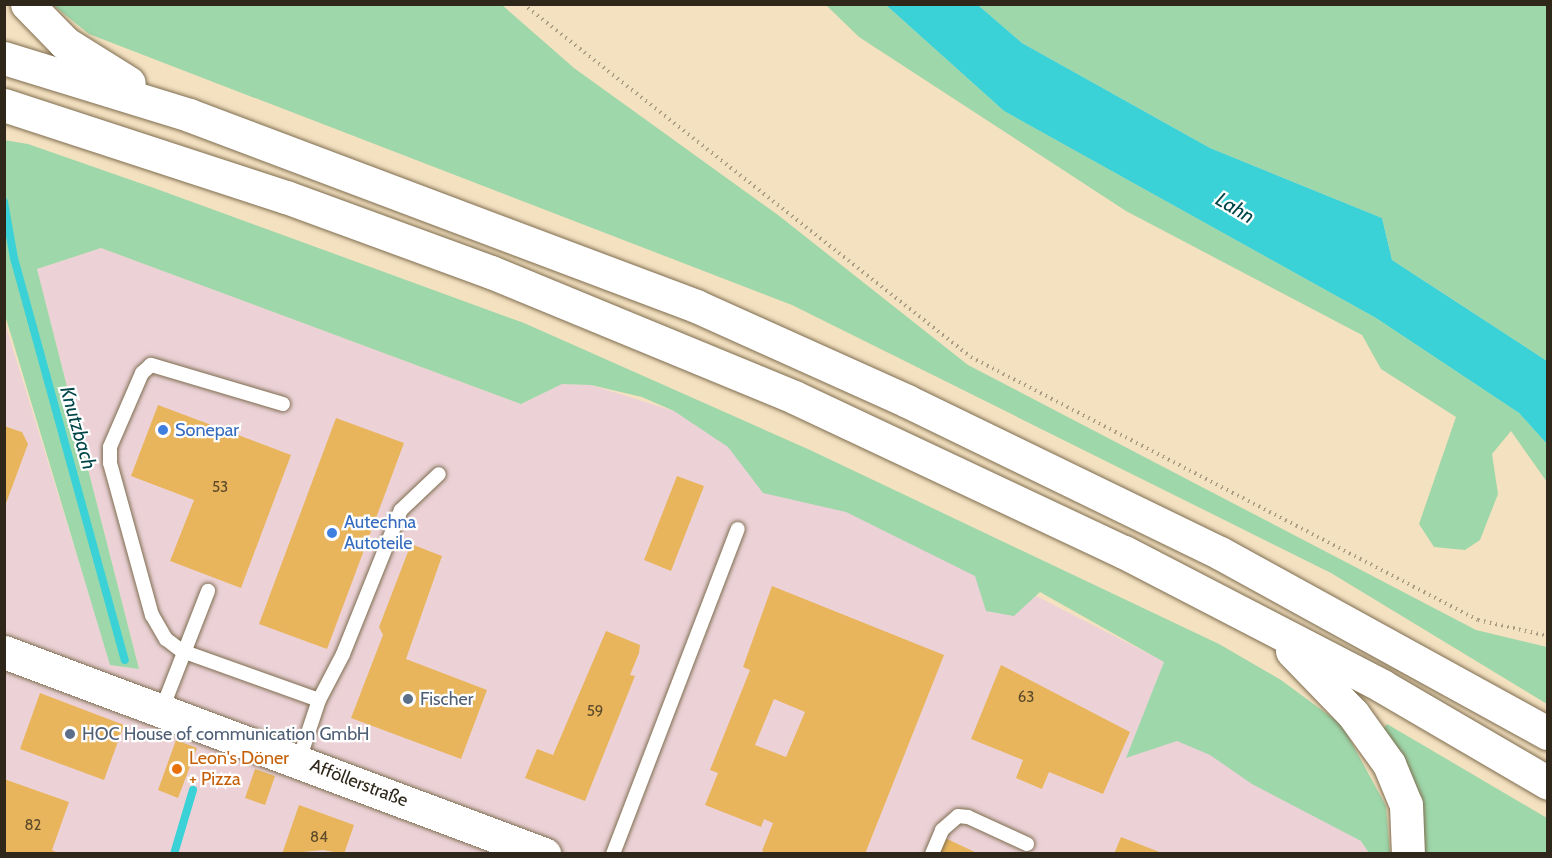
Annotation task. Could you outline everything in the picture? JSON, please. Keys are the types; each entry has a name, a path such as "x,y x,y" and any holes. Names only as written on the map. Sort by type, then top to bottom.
{"main road":[{"path":"27,4 66,43 110,73 189,116"},
{"path":"4,58 189,116 696,306 897,396 1220,553 1548,733"},
{"path":"4,105 286,197 603,316 965,476 1124,552 1274,633 1382,686 1548,783"},
{"path":"1274,633 1353,714 1389,764 1406,805 1408,854"},
{"name":"Afföllerstraße","path":"4,652 299,760 504,846 544,854"}],"lane":[{"path":"283,404 151,364 142,373 110,447 110,463 152,615 166,639 182,651 319,700"},
{"path":"299,760 319,700 343,654 401,510 439,474"},
{"path":"613,854 738,529"},
{"path":"162,710 182,651 208,591"},
{"path":"932,854 942,830 958,816 968,817 1027,844"}],"path":[{"path":"523,4 971,357 1478,620 1548,636"}],"shaded area":[{"path":"101,248 521,404 562,384 591,385 674,411 1165,662 1143,716 1361,841 1369,853 5,853 4,320 111,665 139,669 37,269"}],"green space":[{"path":"53,5 502,5 574,68 778,215 968,365 1476,630 1547,647 1547,704 1331,573 792,305 89,34"},
{"path":"826,5 886,5 1004,111 1376,318 1519,413 1547,444 1547,482 1511,431 1492,454 1498,494 1480,540 1465,550 1434,547 1419,524 1456,417 1381,369 1362,335 1126,211 859,37"},
{"path":"978,5 1547,5 1547,361 1392,260 1382,218 1210,148 1022,43"},
{"path":"4,140 28,144 154,188 524,323 810,450 1219,644 1281,680 1342,725 1386,806 1390,853 1369,853 1361,841 1252,784 1210,755 1177,741 1126,758 1164,662 1040,592 1014,616 986,611 975,576 846,512 763,493 728,447 674,411 642,397 591,385 562,384 521,404 101,248 37,269 139,669 110,665 5,315"},
{"path":"1387,724 1547,818 1547,853 1424,853 1423,816 1410,772 1383,729"}],"water":[{"name":"Lahn","path":"886,5 978,5 1022,43 1210,148 1382,218 1392,260 1547,361 1547,444 1519,413 1376,318 1004,111"}],"building":[{"path":"158,405 291,455 241,588 170,561 194,500 131,476"},
{"name":"Autechna Autoteile","path":"336,418 404,443 327,649 259,624"},
{"path":"4,426 22,432 28,444 5,506"},
{"path":"677,476 704,486 671,571 644,560"},
{"path":"411,544 442,556 406,659 487,690 461,759 351,718 383,635 379,627"},
{"path":"772,586 944,655 865,854 767,854 762,851 773,823 764,819 761,827 705,805 718,773 710,770 750,670 743,667","holes":["774,699 805,712 786,757 755,745"]},
{"path":"606,631 640,645 630,675 635,676 585,801 525,778 537,749 553,755"},
{"path":"1001,665 1130,732 1103,794 1049,772 1042,789 1016,778 1023,760 971,739"},
{"path":"40,693 124,725 104,780 20,749"},
{"name":"Leon's Döner + Pizza","path":"176,740 197,748 178,798 158,790"},
{"path":"255,769 275,776 265,805 245,798"},
{"path":"4,779 69,802 52,850 60,854 4,854"},
{"path":"299,805 354,825 344,854 323,850 282,854"},
{"path":"943,837 979,854 936,854"},
{"path":"1121,837 1162,853 1162,854 1114,854"}],"waterway":[{"name":"Knutzbach","path":"4,202 14,258 125,660"},
{"name":"Knutzbach","path":"174,854 193,790"}],"place":[{"name":"Sonepar","path":"163,430"},
{"name":"Autechna Autoteile","path":"332,533"},
{"name":"Fischer","path":"408,699"},
{"name":"HOC House of communication GmbH","path":"70,734"},
{"name":"Leon's Döner + Pizza","path":"177,769"}]}
